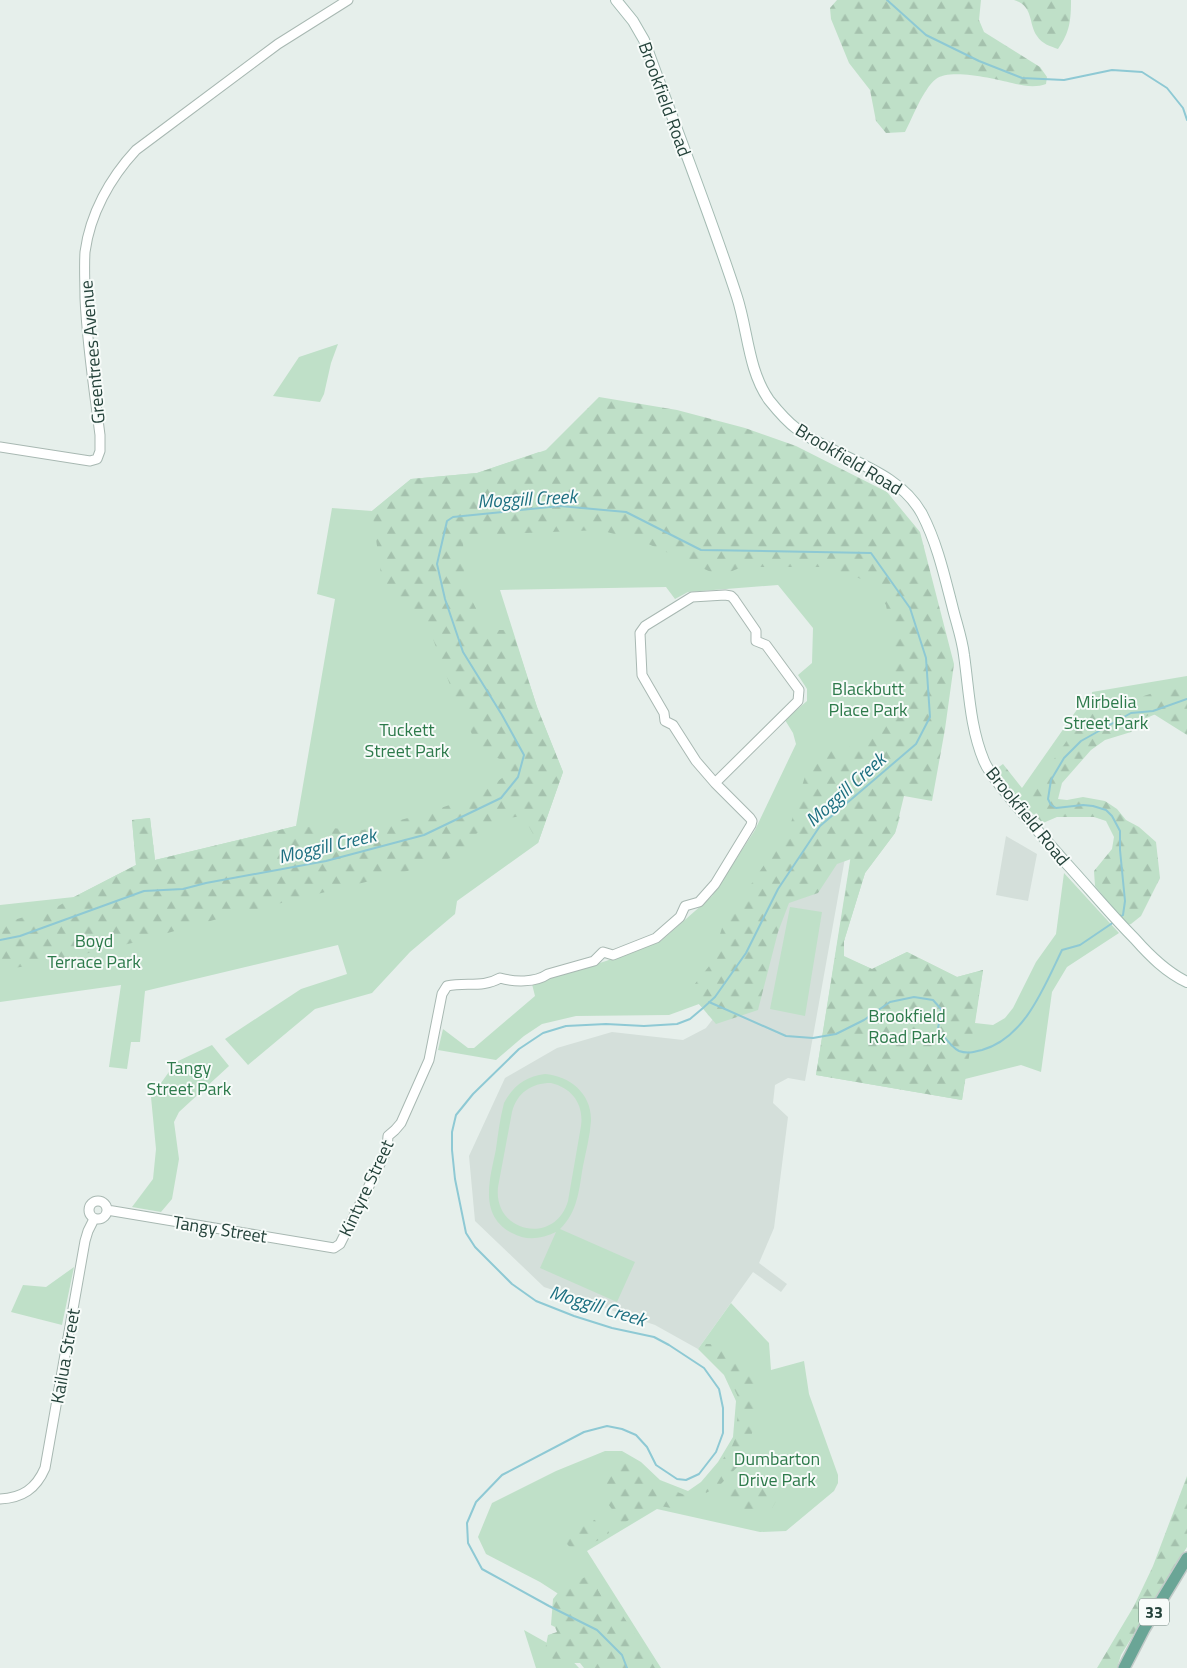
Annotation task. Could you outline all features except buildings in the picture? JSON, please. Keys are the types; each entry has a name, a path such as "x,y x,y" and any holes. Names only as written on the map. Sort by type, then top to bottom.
{"main road":[{"name":"Brookfield Road","path":"616,0 633,21 644,40 738,301 752,362 768,398 797,430 894,483 910,496 919,508 931,531 939,554 964,651 972,721 984,762 994,778 1028,821 1117,921 1156,961 1187,982"},
{"name":"33","path":"1124,1668 1144,1629 1187,1558"}],"street":[{"name":"Greentrees Avenue","path":"0,446 90,461 97,459 100,451 100,435 86,332 84,264 88,238 104,192 136,150 278,44 348,0"},
{"path":"692,596 731,596 756,631 756,641 766,645 799,690 798,701 715,783 696,761 673,725 665,721 664,713 642,675 640,633 645,626 692,596"},
{"name":"Kintyre Street","path":"334,1248 340,1244 388,1149 388,1136 401,1123 429,1060 442,994 447,986 455,984 490,984 500,978 512,981 542,978 548,974 594,961 603,952 614,955 656,938 680,917 685,906 699,902 715,884 751,825 752,821 750,818 715,783"},
{"name":"Kailua Street","path":"0,1498 18,1496 30,1490 42,1475 47,1460 85,1241 94,1219 90,1215 89,1209 94,1202 103,1202 107,1210"},
{"path":"94,1219 103,1218 107,1210"},
{"name":"Tangy Street","path":"107,1210 334,1248"}],"shaded area":[{"path":"850,830 805,1081 788,1078 775,1085 773,1103 788,1117 774,1228 759,1263 787,1284 781,1292 753,1272 698,1349 655,1325 544,1287 475,1221 469,1156 505,1078 557,1048 612,1032 683,1040 706,1028 753,967 786,891"},
{"path":"1006,836 1037,854 1028,901 996,895"}],"green space":[{"path":"837,0 981,0 979,20 984,32 1040,67 1047,77 1046,84 1038,86 1020,85 962,74 943,76 936,79 927,89 905,132 886,133 876,121 870,90 849,63 831,19 830,8"},
{"path":"1014,0 1071,0 1069,26 1058,49 1039,39 1025,6"},
{"path":"338,344 320,402 273,396 299,357"},
{"path":"599,397 677,410 745,428 796,446 887,492 920,532 954,664 945,729 932,801 904,796 895,833 865,873 844,941 844,956 872,969 907,952 957,977 983,970 962,1100 816,1075 851,859 837,864 818,893 789,903 778,932 758,1010 716,1024 699,1004 694,985 710,965 722,928 790,826 806,773 824,752 863,744 883,727 893,692 893,644 886,605 870,582 826,567 742,567 720,576 646,543 600,530 525,533 463,540 465,587 487,630 512,630 537,707 563,772 538,843 523,816 501,819 471,837 461,855 394,875 221,918 132,943 41,964 0,970 0,924 55,908 136,865 132,820 150,818 155,860 296,826 363,830 423,814 476,796 505,776 502,760 479,750 450,685 426,620 383,588 372,511 411,479 477,473 546,450"},
{"path":"539,452 871,553 926,658 862,790 900,817 895,833 865,873 844,941 844,957 872,969 907,952 957,977 983,970 975,1023 993,1025 1005,1018 1013,1008 1036,962 1056,934 1064,873 1119,933 1067,967 1052,992 1041,1072 1021,1065 965,1079 962,1100 816,1075 861,792 703,1008 699,1004 669,1015 576,1016 542,1024 524,1036 496,1060 438,1050 443,1029 468,1048 474,1048 535,996 532,984 606,961 661,941 712,896 755,830 796,744 793,733 785,720 807,701 807,689 798,675 812,663 813,628 778,585 688,592 675,599 666,587 500,590 537,707 563,772 538,843 457,901 455,914 410,952 372,993 315,1009 248,1065 225,1039 301,989 347,974 338,945 145,991 140,1042 131,1042 127,1069 109,1067 121,985 0,1002 0,905 74,897 136,865 132,820 150,818 155,860 296,826 335,599 317,594 332,508 372,511 411,479 477,473"},
{"name":"Mirbelia Street Park","path":"1187,676 1187,732 1163,711 1092,741 1041,806 1022,788 1083,701 1083,698 1092,695 1092,692"},
{"path":"1187,688 1187,735 1152,713 1144,718 1131,732 1105,740 1091,750 1062,783 1058,799 1067,800 1083,797 1105,801 1117,809 1126,820 1139,827 1156,842 1160,878 1141,916 1127,925 1095,886 1094,871 1112,849 1114,837 1106,821 1094,817 1057,817 1043,823 1022,804 996,769 1003,764 1022,788 1031,787 1038,782 1089,709 1101,710 1159,691"},
{"path":"790,907 822,912 805,1016 770,1009"},
{"name":"Tangy Street Park","path":"212,1045 229,1066 179,1112 174,1122 179,1159 172,1199 161,1212 132,1207 153,1179 156,1149 151,1097 176,1062"},
{"path":"538,1075 554,1075 563,1078 578,1088 588,1103 591,1121 579,1192 571,1215 560,1229 635,1262 617,1302 540,1268 556,1232 534,1238 517,1236 501,1225 494,1216 490,1206 489,1184 504,1103 516,1087","holes":["544,1083 558,1085 571,1093 581,1111 581,1126 568,1201 561,1215 551,1224 539,1228 526,1228 515,1224 505,1215 499,1203 498,1187 512,1112 517,1099 531,1087"]},
{"path":"74,1267 62,1325 11,1312 23,1285 46,1287"},
{"name":"Dumbarton Drive Park","path":"731,1303 769,1343 771,1370 804,1361 809,1394 838,1475 838,1483 834,1491 786,1531 760,1532 657,1509 587,1551 661,1668 632,1668 591,1615 540,1582 486,1554 478,1537 492,1503 556,1471 605,1451 622,1451 641,1462 660,1480 688,1491 701,1482 718,1462 733,1437 736,1401 724,1375 698,1349"},
{"path":"706,1344 724,1344 735,1353 745,1371 751,1376 754,1383 753,1393 756,1419 741,1463 720,1485 706,1493 704,1488 709,1477 735,1439 739,1404 738,1397 728,1376 703,1350"},
{"path":"622,1460 656,1483 687,1496 687,1511 655,1505 622,1524 603,1496 600,1489 600,1481 602,1474 609,1467"},
{"path":"761,1472 772,1480 777,1490 776,1501 768,1513 739,1512 729,1509 724,1503 724,1495 730,1483 743,1475"},
{"path":"1187,1476 1187,1547 1121,1655 1117,1668 1097,1668 1134,1606 1153,1566"},
{"path":"584,1519 595,1520 598,1525 606,1526 609,1533 599,1540 575,1550 566,1543 563,1532"},
{"path":"568,1575 580,1580 588,1575 594,1576 600,1581 598,1590 603,1599 613,1600 656,1668 584,1668 580,1663 568,1663 560,1667 545,1650 548,1635 557,1632 555,1627 551,1625 553,1599"},
{"path":"524,1630 565,1653 579,1668 536,1668"}],"waterway":[{"path":"887,0 926,35 979,61 1022,78 1064,80 1112,70 1142,72 1167,88 1183,108 1187,120"},
{"name":"Moggill Creek","path":"0,940 20,936 144,891 183,889 326,861 424,835 501,798 518,777 524,755 463,652 445,599 437,564 447,521 453,517 560,506 626,512 701,550 871,553 910,608 926,658 930,717 916,744 820,826 778,889 746,953 715,997 690,1019 677,1024 644,1026 606,1024 566,1026 543,1033 519,1049 473,1094 456,1115 452,1132 455,1179 466,1233 475,1247 512,1284 536,1301 574,1316 612,1328 654,1337 704,1368 719,1389 723,1408 723,1433 716,1452 699,1474 686,1480 677,1479 656,1465 647,1447 636,1435 622,1429 607,1426 584,1432 502,1475 476,1502 467,1523 468,1543 482,1569 597,1630 622,1655 627,1668"},
{"path":"1120,917 1123,915 1125,901 1120,831 1112,816 1106,810 1083,805 1056,808 1051,805 1048,799 1051,780 1064,758 1081,741 1131,713 1153,711 1187,699"},
{"path":"709,1002 786,1036 813,1038 836,1034 864,1020 890,1002 914,997 933,1000 941,1009 938,1029 950,1044 959,1051 973,1052 997,1044 1010,1035 1021,1023 1040,995 1062,950 1080,945 1114,922"}],"park label":[{"name":"Blackbutt Place Park","path":"868,698"},
{"name":"Tuckett Street Park","path":"407,740"},
{"name":"Boyd Terrace Park","path":"94,950"},
{"name":"Brookfield Road Park","path":"907,1025"}]}
